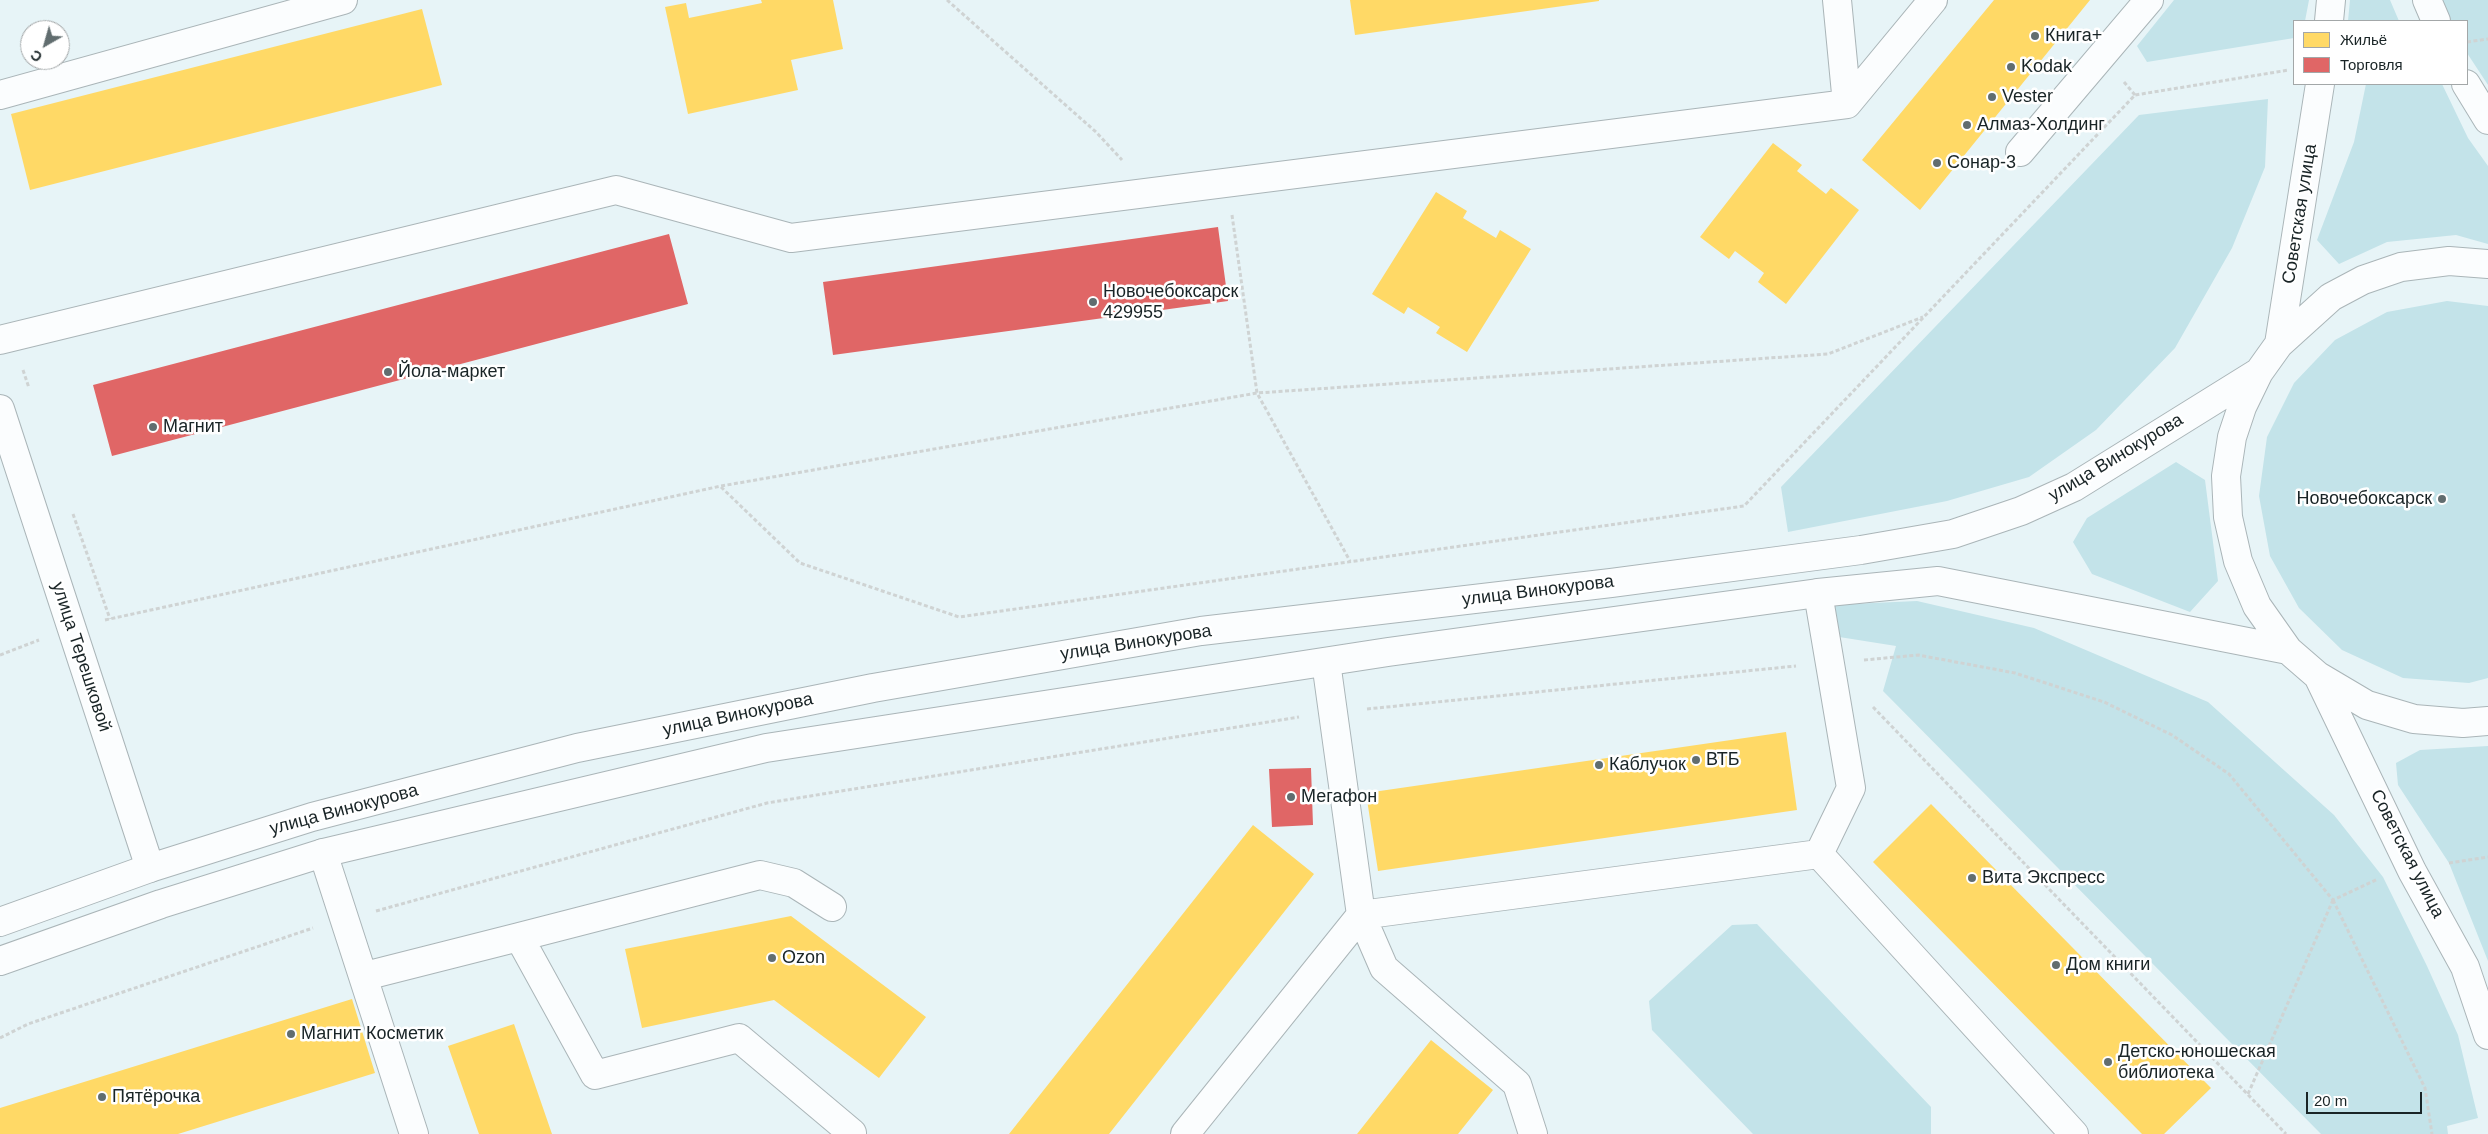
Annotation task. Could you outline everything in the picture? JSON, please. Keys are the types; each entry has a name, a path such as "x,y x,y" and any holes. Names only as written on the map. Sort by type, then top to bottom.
{"main road":[{"path":"0,95 343,0"},
{"path":"1837,0 1847,104"},
{"path":"0,340 616,190 792,238 1847,104 1934,0"},
{"path":"2020,152 2149,0"},
{"path":"2329,20 2331,0"},
{"path":"2426,0 2436,20"},
{"name":"Советская улица","path":"2279,344 2320,85"},
{"path":"2467,85 2488,120"},
{"path":"2488,264 2449,261 2401,267 2363,280 2331,297 2279,344 2259,372 2242,407 2232,437 2226,476 2228,517 2238,561 2257,606 2288,650 2318,676 2367,705 2414,719 2463,723 2488,721"},
{"name":"улица Винокурова","path":"0,922 150,868 312,817 577,748 873,688 1201,631 1611,583 1861,550 1953,534 2021,511 2074,488 2259,372"},
{"name":"улица Терешковой","path":"0,409 162,904"},
{"name":"улица Винокурова","path":"0,961 162,904 323,852 766,748 1326,662 1818,593 1938,581 2288,650"},
{"path":"1818,593 1851,788 1819,854"},
{"path":"1326,662 1361,915 1384,968 1517,1084 1534,1134"},
{"name":"Советская улица","path":"2318,676 2412,871 2465,967 2488,1034"},
{"path":"312,817 344,920 365,976 407,1132"},
{"path":"1185,1134 1361,915 1819,854"},
{"path":"1819,854 2074,1134"},
{"path":"365,976 760,875 794,883 832,907"},
{"path":"520,937 595,1075 739,1038 852,1133"}],"path":[{"path":"947,0 1096,132 1151,192"},
{"path":"2468,42 2488,39"},
{"path":"721,486 800,564 959,617 1744,506 2135,95 2293,69"},
{"path":"1227,183 1257,393 1350,561"},
{"path":"0,655 71,627 721,486 1257,393 1828,354 1923,317"},
{"path":"366,914 767,803 1333,712 1918,654 2014,673 2113,706 2172,735 2228,774 2333,900 2425,1088 2432,1134"},
{"path":"1872,705 2286,1134"},
{"path":"2449,863 2488,857"},
{"path":"2248,1094 2333,900 2383,877"},
{"path":"0,1038 28,1024 321,926"}],"shaded area":[{"path":"2174,0 2309,0 2305,20 2293,20 2293,38 2147,62 2137,46"},
{"path":"2350,0 2390,0 2399,20 2348,20"},
{"path":"2441,0 2488,0 2488,85 2468,55 2468,20 2451,20"},
{"path":"2366,85 2442,85 2468,138 2488,166 2488,244 2456,235 2387,242 2339,264 2317,240 2354,142"},
{"path":"2268,99 2265,167 2232,248 2175,348 2096,430 2029,477 1947,501 1788,532 1781,487 2139,115"},
{"path":"2447,301 2488,306 2488,678 2469,683 2403,678 2342,650 2299,608 2270,556 2259,496 2267,437 2294,383 2335,340 2387,312"},
{"path":"2176,462 2205,480 2218,581 2190,612 2092,574 2073,542 2087,518"},
{"path":"1917,601 2034,628 2208,702 2334,815 2383,877 2427,966 2458,1035 2478,1118 2447,1126 2448,1134 2321,1134 1883,691 1896,646 1833,636 1830,605"},
{"path":"2488,746 2488,961 2449,863 2398,785 2396,763 2420,750"},
{"path":"1757,924 1931,1107 1931,1134 1753,1134 1652,1030 1649,1001 1732,925"}],"building: Жильё":[{"path":"761,0 833,0 843,49 791,60 798,90 688,114 665,7 686,3 689,18 762,3"},
{"path":"1350,0 1599,0 1599,1 1355,35"},
{"path":"1994,0 2090,0 1920,210 1862,160"},
{"path":"422,9 442,85 30,190 11,114"},
{"path":"1773,143 1802,165 1797,171 1826,194 1831,188 1859,210 1786,304 1758,282 1764,273 1735,251 1729,259 1700,237"},
{"path":"1436,192 1467,211 1463,218 1496,238 1500,230 1531,249 1467,352 1436,333 1440,327 1408,307 1404,314 1372,294"},
{"path":"1786,732 1797,810 1378,871 1366,793"},
{"path":"1931,804 2211,1088 2164,1134 2142,1134 1873,862"},
{"path":"1253,825 1314,874 1109,1134 1009,1134"},
{"path":"791,916 926,1017 879,1078 774,1000 642,1028 625,949"},
{"path":"352,999 375,1073 178,1134 0,1134 0,1108"},
{"path":"514,1024 552,1134 479,1134 448,1046"},
{"path":"1431,1040 1493,1090 1458,1134 1357,1134"}],"building: Торговля":[{"path":"1218,227 1228,301 833,355 823,282"},
{"path":"669,234 688,304 112,456 93,385"},
{"name":"Мегафон","path":"1311,768 1313,825 1272,827 1269,769"}],"place":[{"name":"Книга+","path":"2035,36"},
{"name":"Kodak","path":"2011,67"},
{"name":"Vester","path":"1992,97"},
{"name":"Алмаз-Холдинг","path":"1967,125"},
{"name":"Сонар-3","path":"1937,163"},
{"name":"Новочебоксарск 429955","path":"1093,302"},
{"name":"Йола-маркет","path":"388,372"},
{"name":"Магнит","path":"153,427"},
{"name":"Новочебоксарск","path":"2442,499"},
{"name":"ВТБ","path":"1696,760"},
{"name":"Каблучок","path":"1599,765"},
{"name":"Мегафон","path":"1291,797"},
{"name":"Вита Экспресс","path":"1972,878"},
{"name":"Ozon","path":"772,958"},
{"name":"Дом книги","path":"2056,965"},
{"name":"Магнит Косметик","path":"291,1034"},
{"name":"Детско-юношеская библиотека","path":"2108,1062"},
{"name":"Пятёрочка","path":"102,1097"}]}
